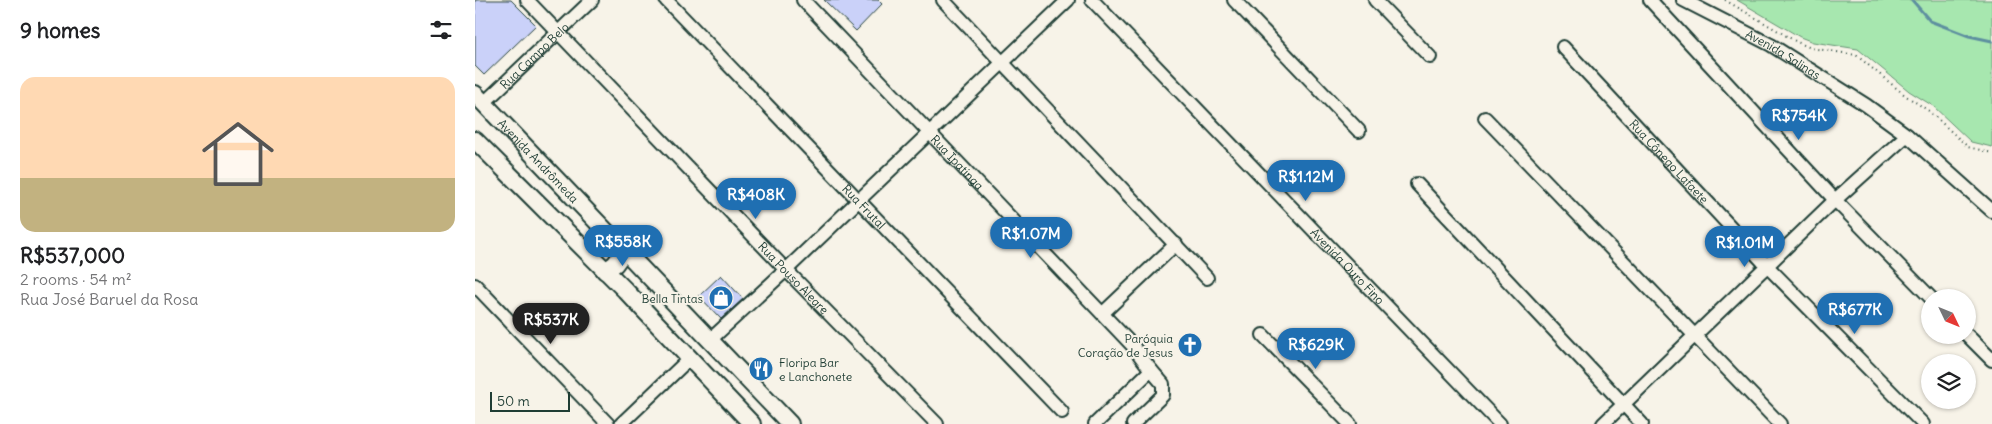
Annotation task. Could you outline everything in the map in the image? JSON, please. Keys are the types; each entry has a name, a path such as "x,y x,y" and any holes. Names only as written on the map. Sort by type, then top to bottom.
{"main road":[{"name":"Avenida Andrômeda","path":"478,103 625,250 790,424"},
{"path":"475,140 625,290 752,424"},
{"path":"605,271 615,264 625,250"},
{"path":"625,290 636,276 645,271"}],"street":[{"name":"Rua Pouso Alegre","path":"527,0 937,424"},
{"name":"Rua Campo Belo","path":"478,103 558,33 592,0"},
{"name":"Rua Frutal","path":"666,0 1062,412"},
{"name":"Rua Ipatinga","path":"803,0 1132,344 1163,384 1163,395 1133,424"},
{"path":"943,0 1004,62 1207,278"},
{"path":"710,340 786,270 1068,0"},
{"name":"Avenida Ouro Fino","path":"1092,0 1500,424"},
{"path":"1234,0 1359,131"},
{"path":"1375,0 1430,57"},
{"path":"1650,0 1835,200 1922,289"},
{"name":"Avenida Salinas","path":"1683,0 1771,45 1866,105 1907,135 1992,212"},
{"name":"Rua Cônego Lafaete","path":"1563,47 1767,266 1923,424"},
{"path":"1485,118 1780,424"},
{"path":"1603,424 1835,200 1907,135"},
{"path":"1417,184 1642,424"},
{"path":"1103,314 1176,244"},
{"path":"475,285 608,424"},
{"path":"1263,335 1350,424"},
{"path":"1976,344 1992,360"},
{"path":"621,424 690,358"},
{"path":"1095,424 1151,370"}],"path":[{"path":"1725,0 1797,42 1811,48 1856,54 1906,96 1929,111 1968,147 1992,153"}],"green space":[{"path":"1737,0 1992,0 1992,147 1971,142 1933,106 1909,91 1858,49 1813,42 1800,37"}],"building":[{"path":"475,0 511,0 536,25 484,75 475,66"},
{"path":"824,0 878,0 882,4 856,31"},
{"name":"Bella Tintas","path":"721,275 743,299 721,319 699,296"}],"waterway":[{"path":"1912,0 1930,21 1969,36 1992,41"}],"place":[{"name":"Bella Tintas","path":"721,298"},
{"name":"Paróquia Coração de Jesus","path":"1190,345"},
{"name":"Floripa Bar e Lanchonete","path":"761,369"}]}
